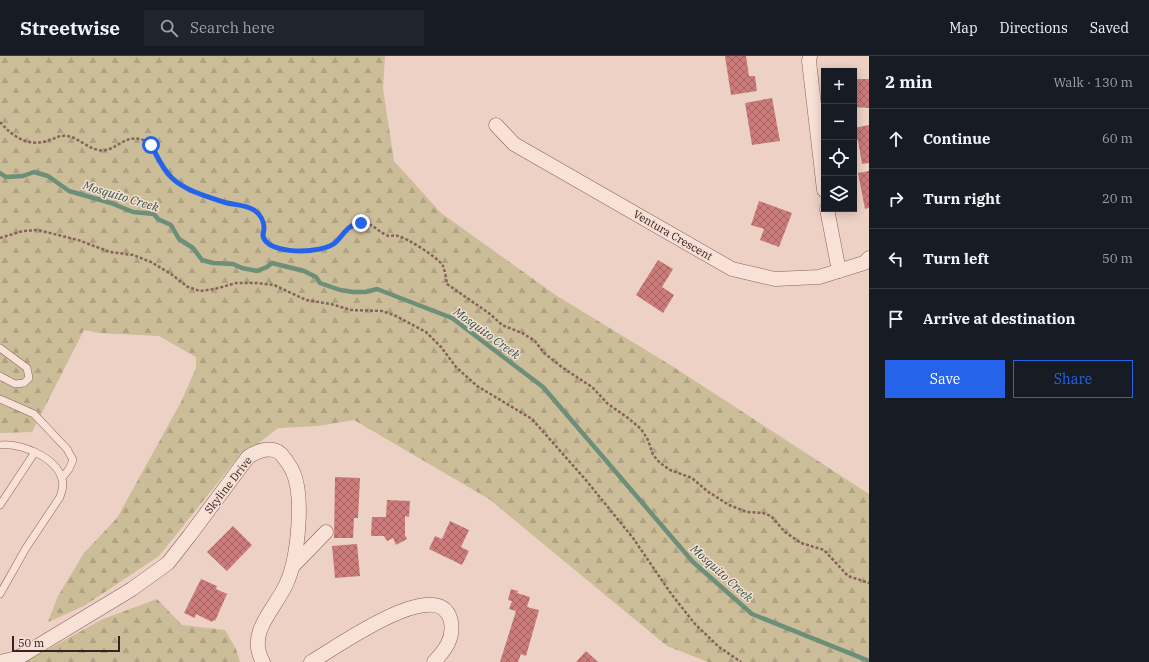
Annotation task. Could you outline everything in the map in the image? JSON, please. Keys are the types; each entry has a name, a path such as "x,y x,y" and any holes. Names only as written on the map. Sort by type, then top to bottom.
{"street":[{"path":"810,56 809,61 822,176"},
{"name":"Ventura Crescent","path":"496,125 514,144 732,269 775,279 818,277 840,272 864,263 869,258"},
{"path":"828,212 840,272"},
{"name":"Skyline Drive","path":"0,662 23,655 96,612 132,589 168,563 248,457 255,452 268,449 279,452 294,472 298,492 298,515 297,545 294,565 288,581 260,628 257,639 257,650 263,662"},
{"path":"294,565 326,532"},
{"path":"311,662 377,622 399,612 424,605 441,608 447,612 451,623 451,638 444,651 434,662"}],"lane":[{"path":"0,348 27,368 29,378 24,383 15,384 0,376"},
{"path":"0,399 34,414 67,449 73,460 69,469 62,478"},
{"path":"0,445 21,446 48,459 62,478 63,488 60,497 26,548 0,594"},
{"path":"0,506 36,452"}],"path":[{"path":"0,122 17,138 37,143 66,136 74,138 89,147 99,150 108,150 122,141 136,138 144,140 151,145 172,178 188,190 248,207 255,211 262,219 264,228 263,235 266,241 273,246 284,250 302,251 324,248 334,244 345,230 353,225 361,223 370,224 389,236 399,236 411,240 442,265 447,284 490,314 502,326 522,333 535,341 544,353 563,368 592,387 608,404 641,429 648,440 653,455 660,463 670,470 692,478 707,491 729,505 747,512 763,513 771,516 790,536 801,542 824,550 848,576 869,583"},
{"path":"0,238 23,231 38,230 78,240 110,252 133,256 151,262 171,274 188,287 200,291 236,284 257,283 274,286 306,300 331,304 351,310 382,311 396,316 426,332 441,347 456,367 477,386 532,419 634,538 672,595 695,624 719,647 742,662"}],"green space":[{"path":"0,56 385,56 383,89 394,161 441,213 557,296 672,366 869,494 869,662 708,662 667,646 489,499 354,420 318,426 278,428 235,461 159,556 84,606 48,622 58,596 84,553 117,518 181,402 196,368 196,357 159,336 99,333 84,330 32,432 0,433"},
{"path":"157,599 182,625 225,630 236,649 240,662 25,662 103,619"}],"building":[{"path":"725,56 746,56 749,76 755,76 757,91 731,95"},
{"path":"857,79 869,79 869,108 857,107"},
{"path":"772,98 780,141 752,145 745,103"},
{"path":"869,125 869,163 862,164 857,140 857,127"},
{"path":"869,171 869,208 865,209 858,173"},
{"path":"759,201 792,213 779,247 760,240 764,229 751,225"},
{"path":"658,260 673,269 662,287 674,295 663,313 636,295"},
{"path":"335,477 360,478 358,518 354,518 353,538 334,538"},
{"path":"387,500 410,501 409,517 405,516 405,535 407,539 396,545 393,538 387,541 384,536 371,536 372,517 386,517"},
{"path":"450,521 469,530 461,547 469,551 462,565 429,549 435,536 442,539"},
{"path":"233,526 252,545 227,571 207,552"},
{"path":"357,544 360,576 335,578 332,546"},
{"path":"201,579 217,586 216,589 227,594 215,621 213,620 212,622 196,614 195,618 184,613"},
{"path":"511,589 518,591 517,593 530,597 527,607 539,610 526,656 521,654 518,662 500,662 516,611 509,609 512,601 508,600"},
{"path":"586,651 598,662 576,662"}],"waterway":[{"name":"Mosquito Creek","path":"0,173 6,177 23,176 34,172 48,176 69,191 111,203 133,212 154,214 158,219 171,225 179,239 193,248 202,260 213,263 233,264 242,268 257,271 272,263 304,271 316,277 320,283 340,290 366,292 377,289 452,318 543,387 693,562 752,614 869,661"}],"route":[{"path":"151,145 172,178 188,190 248,207 255,211 262,219 264,228 263,235 266,241 273,246 284,250 302,251 324,248 334,244 345,230 353,225 361,223"}]}
